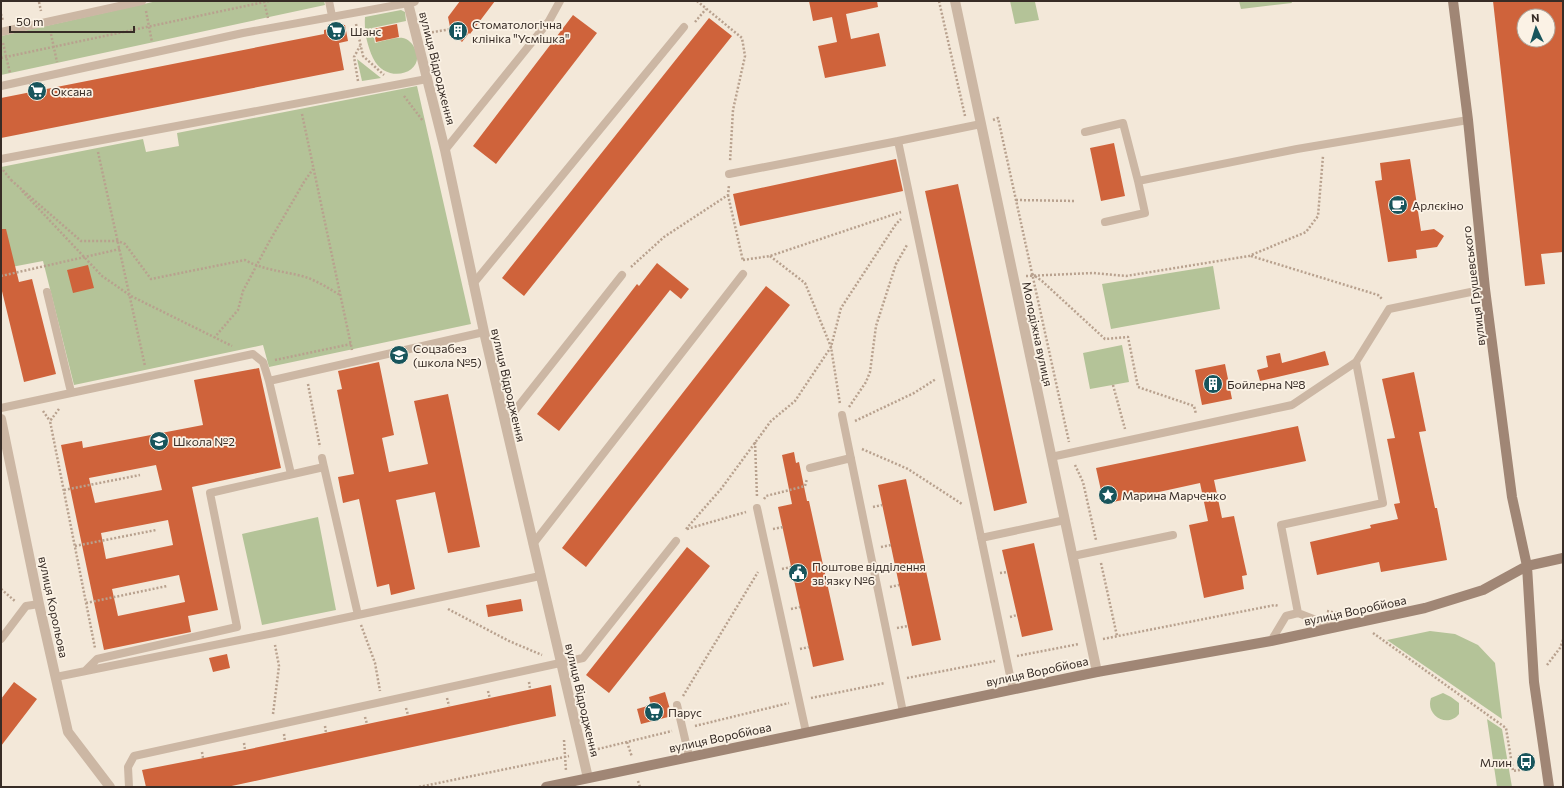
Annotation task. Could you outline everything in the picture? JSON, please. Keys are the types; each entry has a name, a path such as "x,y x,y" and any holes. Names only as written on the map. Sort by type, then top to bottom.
{"main road":[{"name":"вулиця Грушевського","path":"1453,1 1468,120 1485,289 1512,497 1527,566 1534,682 1549,787"},
{"name":"вулиця Воробйова","path":"546,787 1097,672 1271,641 1425,608 1483,590 1527,566 1563,558"}],"street":[{"name":"Молодіжна вулиця","path":"955,1 1097,672"},
{"name":"вулиця Відродження","path":"411,2 427,79 445,150 473,284 588,778"},
{"name":"вулиця Корольова","path":"1,419 39,604 68,732 110,787"}],"lane":[{"path":"329,1 332,16"},
{"path":"445,150 549,21 560,1"},
{"path":"1,86 332,16 411,2"},
{"path":"1,32 48,21 143,4"},
{"path":"473,284 684,27"},
{"path":"1,159 360,90 427,79"},
{"path":"1138,181 1324,144 1468,120"},
{"path":"1085,132 1123,123 1138,181 1145,214 1105,222"},
{"path":"729,174 981,124"},
{"path":"898,141 1013,690"},
{"path":"533,544 743,274"},
{"path":"505,423 622,275"},
{"path":"1051,457 1292,405 1356,362 1389,309 1485,289"},
{"path":"47,292 71,392"},
{"path":"269,381 484,332"},
{"path":"1,408 253,354 263,362 269,381 291,474"},
{"path":"1298,613 1280,525 1383,503 1356,362"},
{"path":"843,420 903,712"},
{"path":"322,458 358,615"},
{"path":"810,468 850,458"},
{"path":"84,671 97,659 237,627 210,494 324,467"},
{"path":"757,508 806,732"},
{"path":"981,538 1065,520"},
{"path":"1073,556 1173,535"},
{"path":"129,787 128,767 134,756 583,658 676,541"},
{"path":"56,677 274,633 540,576"},
{"path":"1,639 26,606 39,604"},
{"path":"1271,641 1286,616 1298,613 1334,627"},
{"path":"677,705 684,729 689,756"}],"path":[{"path":"1,58 270,1"},
{"path":"697,1 742,38 745,56 733,110 728,195 743,260 743,274"},
{"path":"143,4 154,53"},
{"path":"684,27 693,25 706,8"},
{"path":"353,12 363,56 395,84 426,125"},
{"path":"48,21 60,73"},
{"path":"441,30 451,29"},
{"path":"360,45 354,57 360,90"},
{"path":"299,102 354,362"},
{"path":"96,140 148,376"},
{"path":"1013,278 1032,274 1092,273 1126,276 1250,256 1306,232 1318,216 1324,144"},
{"path":"1,168 102,276 131,296 214,338 240,350 253,354"},
{"path":"214,338 238,310 243,292 256,266 304,182 314,169"},
{"path":"11,180 81,241 118,241 125,244 151,279 246,260 256,266 302,276 322,284 340,295"},
{"path":"622,275 664,237 728,195"},
{"path":"1016,200 1076,201"},
{"path":"743,260 770,256 912,209"},
{"path":"676,541 721,489 772,421 795,401 831,347 841,308 896,224 912,209"},
{"path":"843,420 866,382 870,372 876,326 896,264 912,237 917,234"},
{"path":"1,276 120,249"},
{"path":"770,256 805,283 831,347 843,420"},
{"path":"1250,256 1378,295 1389,309"},
{"path":"1032,274 1042,281 1105,339 1128,337 1138,387 1194,406 1199,426"},
{"path":"263,362 351,344"},
{"path":"306,372 322,458"},
{"path":"843,420 914,393 946,372"},
{"path":"1113,385 1128,441"},
{"path":"71,392 50,421 97,659"},
{"path":"846,438 862,449 908,469 975,511"},
{"path":"755,442 757,508"},
{"path":"686,529 757,508 766,496 805,486 810,468"},
{"path":"64,490 140,475"},
{"path":"75,546 156,530"},
{"path":"677,705 768,556"},
{"path":"86,602 167,586"},
{"path":"1,589 24,608"},
{"path":"428,600 467,617 509,641 561,662"},
{"path":"419,787 582,753 799,700 1006,658 1275,605 1298,613"},
{"path":"1325,611 1332,610 1357,622 1506,728 1513,771 1538,768"},
{"path":"358,615 375,663 382,702"},
{"path":"272,726 279,666 274,633"},
{"path":"447,700 449,706"},
{"path":"406,709 408,715"},
{"path":"366,719 367,724"}],"green space":[{"path":"157,1 324,1 325,5 1,75 1,36"},
{"path":"1010,1 1038,1 1035,2 1039,20 1015,24"},
{"path":"1239,1 1291,1 1292,3 1241,9"},
{"path":"401,10 405,12 406,21 372,28 375,43 403,38 410,41 414,47 417,56 416,63 411,69 404,73 396,74 387,72 379,67 373,58 366,38 365,17"},
{"path":"357,59 381,78 362,81"},
{"path":"417,86 471,324 269,367 263,345 74,385 43,261 1,269 1,167 143,139 146,152 179,146 177,133"},
{"path":"1213,266 1220,309 1111,329 1102,284"},
{"path":"1122,345 1129,382 1090,389 1083,353"},
{"path":"318,517 336,610 262,625 242,534"},
{"path":"1430,631 1455,634 1478,645 1495,663 1502,719 1387,640"},
{"path":"1443,693 1459,703 1459,714 1449,720 1438,718 1431,710 1431,698"},
{"path":"1487,719 1502,729 1512,787 1497,787"}],"building":[{"path":"460,1 495,1 470,34 469,33 462,42 451,32 448,17"},
{"path":"809,1 877,1 878,7 846,14 851,39 879,33 886,66 825,78 818,46 837,42 832,17 813,21"},
{"path":"1493,1 1563,1 1563,252 1541,254 1545,284 1525,286"},
{"path":"573,15 597,33 496,164 473,146"},
{"path":"709,18 732,36 524,296 502,278"},
{"path":"397,24 399,37 376,42 373,29"},
{"path":"345,25 348,41 339,43 344,70 1,138 1,98 324,34 324,30"},
{"path":"1114,143 1125,196 1101,201 1090,148"},
{"path":"896,159 903,191 740,226 733,194"},
{"name":"Арлєкіно","path":"1410,159 1421,231 1434,229 1444,236 1437,247 1416,250 1417,258 1388,262 1375,181 1382,180 1380,163"},
{"path":"958,184 1027,503 994,511 925,191"},
{"path":"1,229 6,229 19,282 32,279 56,374 24,382 1,287"},
{"path":"657,263 689,289 681,299 670,290 559,431 537,414 637,284 639,286"},
{"path":"88,265 94,288 73,293 67,270"},
{"path":"766,286 790,305 586,567 562,548"},
{"path":"1325,351 1329,365 1260,381 1257,370 1268,367 1266,356 1280,353 1282,363"},
{"path":"379,362 394,435 382,438 389,472 428,464 414,401 448,394 480,547 448,553 435,492 396,500 415,589 391,595 389,584 377,587 359,499 343,503 338,477 354,474 337,390 342,389 338,371"},
{"name":"Бойлерна №8","path":"1225,364 1232,399 1202,405 1195,370"},
{"path":"259,368 281,468 192,487 218,610 188,616 191,632 104,650 61,445 82,441 83,448 203,425 194,380","holes":["156,465 162,490 95,503 89,478","168,520 173,545 106,559 101,533","179,575 185,602 118,616 112,589"]},
{"path":"1414,372 1426,431 1419,432 1435,508 1437,508 1447,560 1381,572 1379,562 1317,575 1310,542 1371,528 1370,525 1398,519 1394,504 1400,503 1387,439 1395,438 1382,379"},
{"path":"1298,426 1306,461 1214,480 1222,518 1234,516 1247,575 1242,576 1244,589 1204,598 1189,525 1208,521 1200,483 1104,504 1096,468"},
{"path":"794,452 796,463 799,462 807,501 809,501 844,660 813,667 778,507 792,504 782,455"},
{"path":"906,479 941,640 912,646 878,485"},
{"path":"1034,543 1053,630 1022,637 1002,550"},
{"path":"687,547 710,566 609,693 586,675"},
{"path":"521,599 523,611 488,617 486,605"},
{"path":"227,654 230,668 213,672 209,658"},
{"path":"14,682 37,699 1,746 1,699"},
{"path":"551,685 556,716 227,787 146,787 142,770 245,750"},
{"name":"Парус","path":"665,692 672,716 641,724 637,709 651,705 649,697"}],"place":[{"name":"Шанс","path":"336,31"},
{"name":"Стоматологічна клініка \"Усмішка\"","path":"458,31"},
{"name":"Оксана","path":"37,91"},
{"name":"Арлєкіно","path":"1398,205"},
{"name":"Соцзабез (школа №5)","path":"399,355"},
{"name":"Бойлерна №8","path":"1213,384"},
{"name":"Школа №2","path":"159,441"},
{"name":"Марина Марченко","path":"1108,495"},
{"name":"Поштове відділення зв'язку №6","path":"798,573"},
{"name":"Парус","path":"654,712"},
{"name":"Млин","path":"1526,762"}]}
